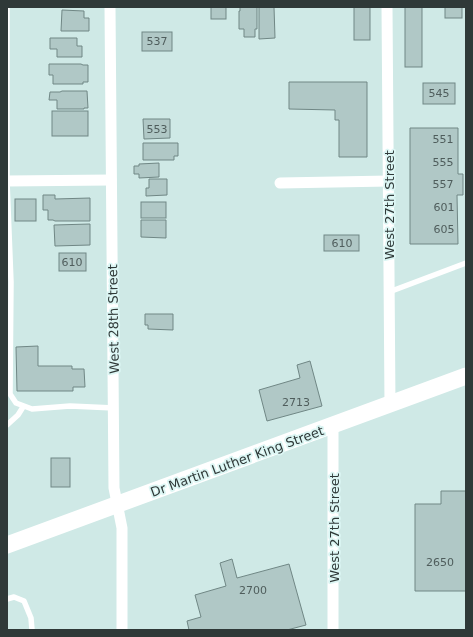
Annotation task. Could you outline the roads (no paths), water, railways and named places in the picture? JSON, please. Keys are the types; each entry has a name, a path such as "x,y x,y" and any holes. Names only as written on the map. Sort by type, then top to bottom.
{"main road":[{"name":"Dr Martin Luther King Street","path":"7,545 466,376"}],"street":[{"name":"West 28th Street","path":"110,7 114,488 122,528 122,630"},
{"name":"West 27th Street","path":"387,7 390,404"},
{"path":"7,181 111,180"},
{"path":"280,183 389,181"},
{"name":"West 27th Street","path":"333,425 333,630"}],"lane":[{"path":"7,7 7,181 11,282 10,394 16,403 23,407 32,409 70,406 114,408"},
{"path":"389,292 466,263"},
{"path":"7,425 18,415 23,407"},
{"path":"7,599 14,597 24,601 31,618 32,630"}]}
